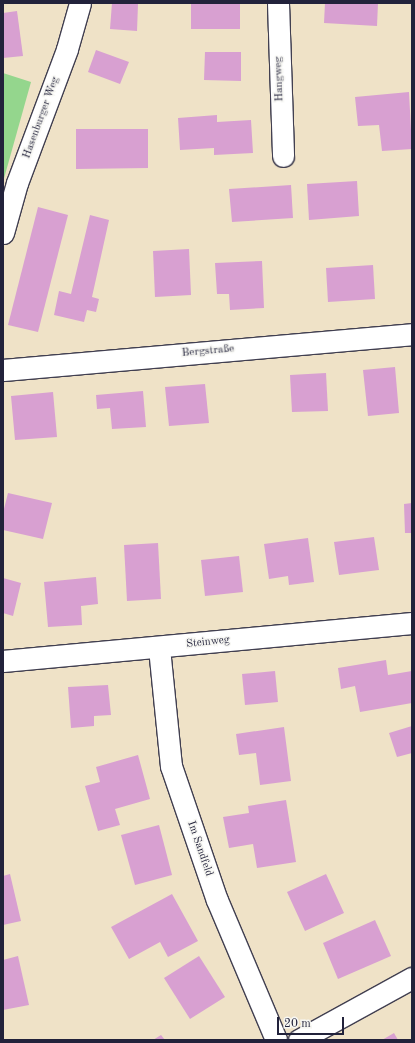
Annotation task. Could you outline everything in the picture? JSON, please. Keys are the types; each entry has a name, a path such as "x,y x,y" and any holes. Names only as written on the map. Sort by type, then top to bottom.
{"street":[{"name":"Hasenburger Weg","path":"3,233 17,183 67,49 80,3"},
{"name":"Hangweg","path":"278,3 283,156"},
{"name":"Bergstraße","path":"3,370 412,334"},
{"name":"Steinweg","path":"3,661 159,648 412,623"},
{"name":"Im Sandfeld","path":"159,648 171,766 217,900 276,1040"},
{"path":"299,1040 412,978"}],"green space":[{"path":"3,73 31,82 3,182"}],"building":[{"path":"112,3 138,4 137,31 110,29"},
{"path":"191,3 240,3 240,29 191,29"},
{"path":"325,3 378,3 377,26 324,23"},
{"path":"17,11 23,56 3,58 3,13"},
{"path":"96,50 129,62 120,84 88,72"},
{"path":"205,52 241,52 241,81 204,80"},
{"path":"409,92 412,149 382,151 379,125 358,126 355,97"},
{"path":"217,115 217,122 251,120 253,153 214,155 214,148 180,150 178,118"},
{"path":"76,129 148,129 148,168 76,169"},
{"path":"357,181 359,216 309,220 307,184"},
{"path":"291,185 293,218 232,222 229,189"},
{"path":"38,207 68,215 38,332 8,325"},
{"path":"90,215 109,220 92,297 99,299 96,312 87,310 84,322 54,315 59,291 71,294"},
{"path":"189,249 191,295 155,297 153,251"},
{"path":"262,261 264,308 230,310 229,294 217,294 215,263"},
{"path":"373,265 375,299 328,302 326,268"},
{"path":"395,367 399,413 368,416 363,370"},
{"path":"326,373 328,411 292,412 290,375"},
{"path":"205,384 209,423 169,426 165,387"},
{"path":"143,391 146,427 112,429 110,408 97,409 96,395"},
{"path":"53,392 57,437 15,440 11,396"},
{"path":"8,493 52,503 43,539 3,530 3,513"},
{"path":"412,503 412,533 405,533 404,504"},
{"path":"374,537 379,570 339,575 334,542"},
{"path":"308,538 314,582 289,585 288,576 269,579 264,544"},
{"path":"158,543 161,599 127,601 124,545"},
{"path":"239,556 243,592 205,596 201,560"},
{"path":"96,577 98,604 81,606 82,625 48,627 44,582"},
{"path":"3,578 21,583 13,616 3,613"},
{"path":"386,660 388,675 412,671 412,703 360,712 355,686 341,689 338,668"},
{"path":"275,671 278,702 245,705 242,674"},
{"path":"108,685 111,715 94,716 94,726 71,728 68,687"},
{"path":"412,726 412,753 397,757 389,733"},
{"path":"284,727 291,781 260,785 256,753 239,755 236,734"},
{"path":"138,755 150,799 115,809 120,825 98,831 85,786 100,782 96,767"},
{"path":"286,800 296,862 257,868 253,844 229,848 223,817 249,813 248,806"},
{"path":"159,825 172,875 135,885 121,835"},
{"path":"10,874 21,921 3,925 3,876"},
{"path":"326,874 344,913 305,931 287,892"},
{"path":"172,894 198,941 168,957 160,942 129,959 111,927"},
{"path":"375,920 391,956 338,979 323,943"},
{"path":"18,956 29,1005 3,1010 3,960"},
{"path":"199,956 225,997 190,1019 164,978"},
{"path":"394,1033 398,1040 382,1040"},
{"path":"161,1035 165,1040 153,1040"}]}
